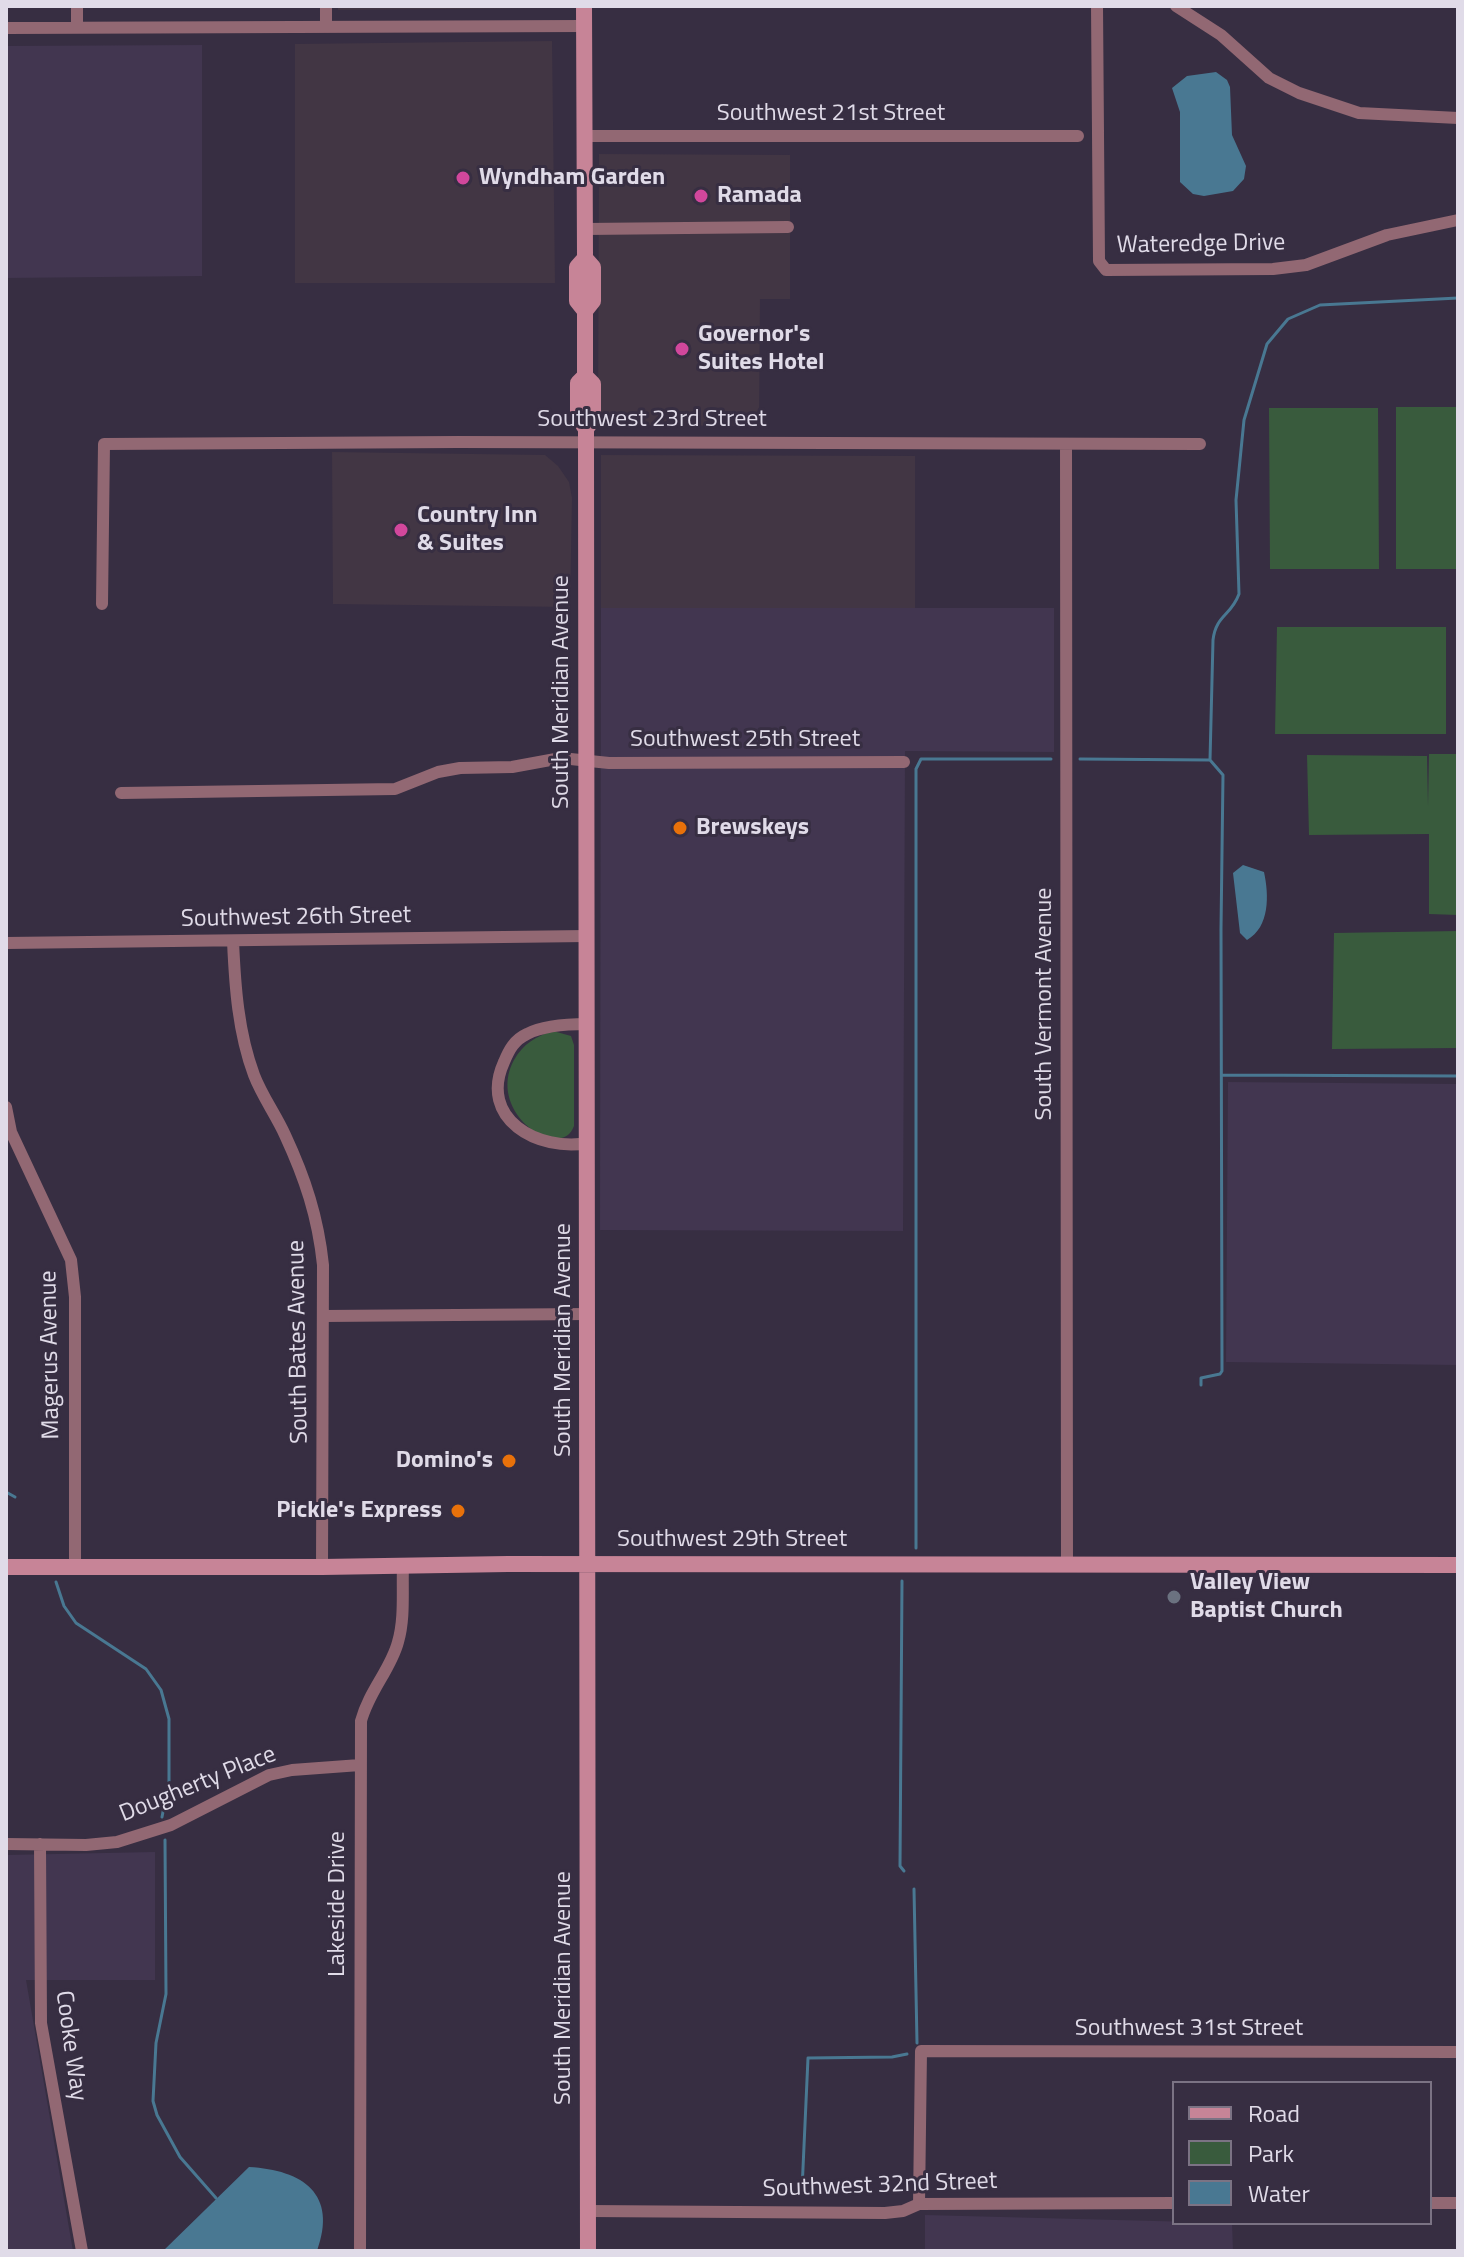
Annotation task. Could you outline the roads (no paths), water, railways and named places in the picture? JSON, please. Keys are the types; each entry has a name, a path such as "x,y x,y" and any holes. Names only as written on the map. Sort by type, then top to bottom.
{"main road":[{"name":"South Meridian Avenue","path":"584,6 585,258 577,267 577,301 585,311 585,376 578,383 578,417 586,435 588,2251"},
{"name":"Southwest 29th Street","path":"6,1567 1458,1565"}],"street":[{"path":"77,6 77,27"},
{"path":"326,6 326,26"},
{"name":"Wateredge Drive","path":"1097,6 1099,261 1106,270 1273,269 1306,265 1387,235 1458,220"},
{"path":"1176,6 1221,35 1269,78 1299,93 1359,113 1458,118"},
{"path":"6,28 584,26"},
{"name":"Southwest 21st Street","path":"585,136 1078,136"},
{"path":"585,229 788,227"},
{"name":"Southwest 23rd Street","path":"102,604 104,444 586,435 1200,444"},
{"name":"South Vermont Avenue","path":"1066,444 1067,1564"},
{"name":"Southwest 25th Street","path":"121,793 395,789 438,772 460,768 512,767 561,758 609,763 904,762"},
{"name":"Southwest 26th Street","path":"6,943 587,936"},
{"name":"South Bates Avenue","path":"233,941 235,989 255,1077 285,1134 319,1228 324,1316 321,1366 322,1567"},
{"path":"587,1024 555,1026 527,1034 511,1046 501,1068 497,1093 509,1123 532,1139 563,1145 588,1143"},
{"name":"Magerus Avenue","path":"6,1107 11,1132 71,1260 75,1297 75,1568"},
{"path":"324,1316 588,1314"},
{"name":"Lakeside Drive","path":"360,2251 361,1721 367,1699 398,1644 402,1623 403,1566"},
{"name":"Dougherty Place","path":"6,1844 86,1845 129,1839 171,1825 269,1775 292,1770 360,1765"},
{"name":"Cooke Way","path":"40,1844 41,2023 82,2251"},
{"name":"Southwest 31st Street","path":"919,2204 921,2051 1458,2052"},
{"name":"Southwest 32nd Street","path":"588,2211 885,2213 903,2211 919,2204 1172,2203"},
{"path":"1432,2203 1458,2203"}],"water":[{"path":"1216,72 1227,80 1230,87 1232,135 1246,166 1244,179 1233,191 1204,196 1193,194 1180,182 1180,112 1172,88 1187,76"},
{"path":"1243,865 1264,872 1267,890 1264,919 1255,934 1247,940 1240,933 1233,873"},
{"path":"249,2167 285,2173 311,2189 319,2200 323,2214 317,2251 163,2251"}],"waterway":[{"path":"1201,1385 1201,1378 1222,1371 1223,775 1210,760 1213,640 1217,625 1239,594 1236,500 1244,420 1267,344 1288,319 1320,305 1458,298"},
{"path":"916,1548 916,769 921,759 1051,759"},
{"path":"1080,759 1210,760"},
{"path":"1222,1075 1458,1076"},
{"path":"6,1492 15,1497"},
{"path":"902,1581 900,1866 904,1871"},
{"path":"56,1582 64,1606 76,1623 146,1669 161,1690 169,1719 169,1781 162,1817"},
{"path":"165,1840 166,1994 156,2043 153,2101 157,2115 180,2157 216,2198"},
{"path":"914,1889 917,2043"},
{"path":"802,2190 808,2058 907,2054"}],"place":[{"name":"Wyndham Garden","path":"463,178"},
{"name":"Ramada","path":"701,196"},
{"name":"Governor's Suites Hotel","path":"682,349"},
{"name":"Country Inn & Suites","path":"401,530"},
{"name":"Brewskeys","path":"680,828"},
{"name":"Domino's","path":"509,1461"},
{"name":"Pickle's Express","path":"458,1511"},
{"name":"Valley View Baptist Church","path":"1174,1597"}]}
